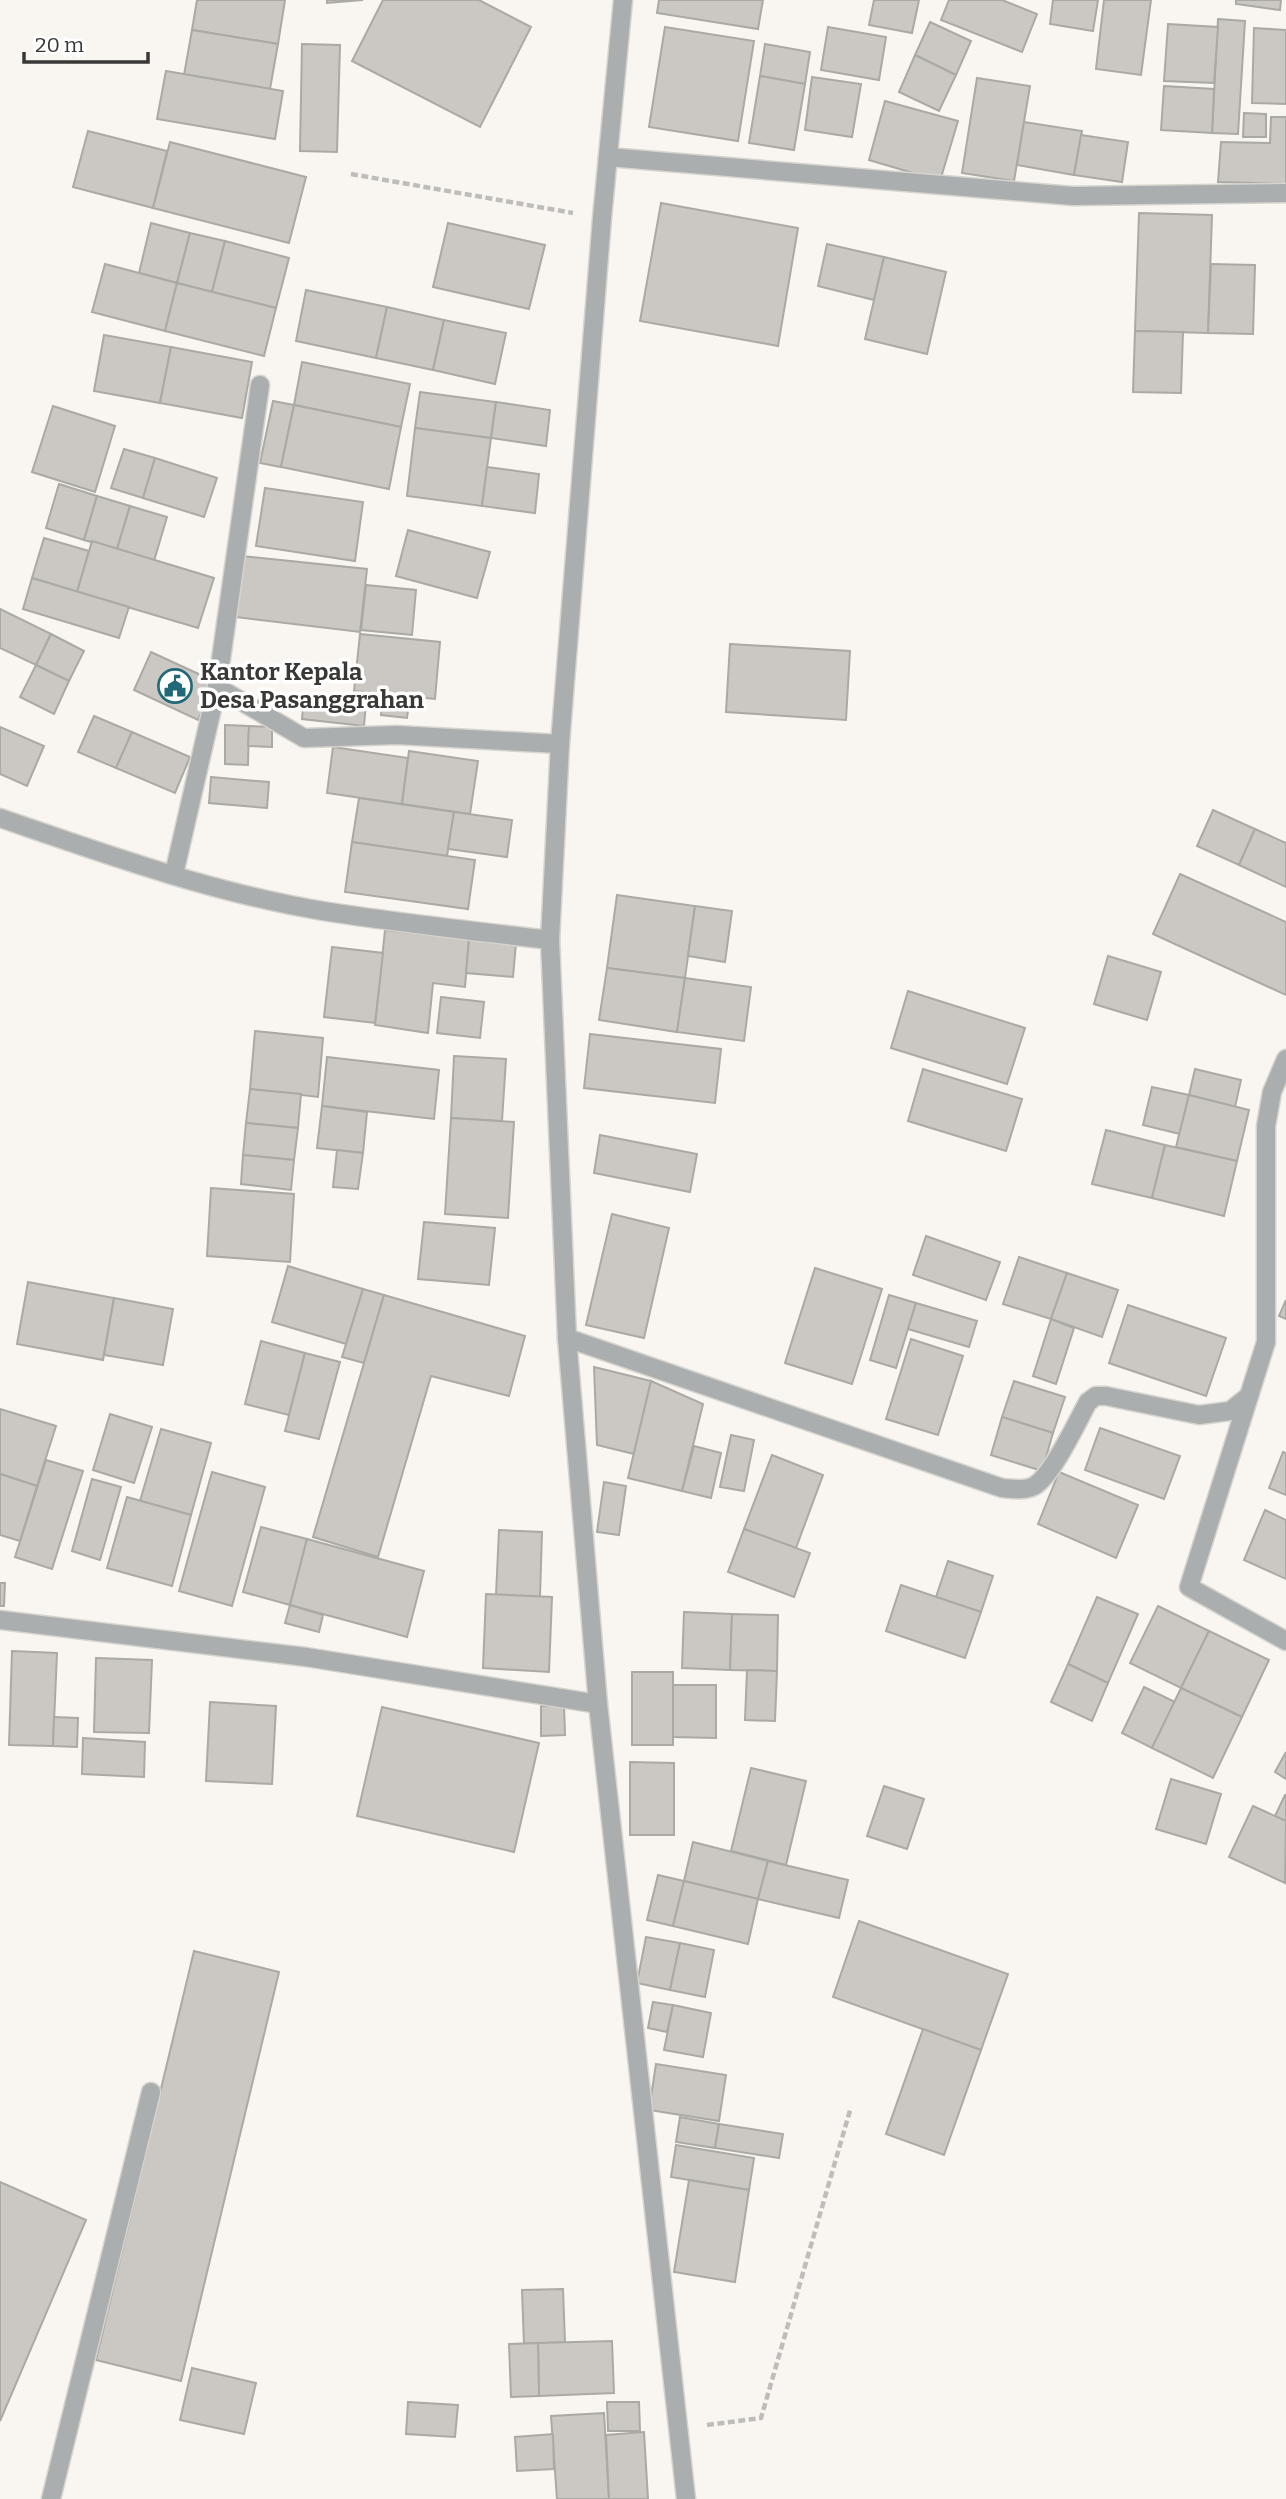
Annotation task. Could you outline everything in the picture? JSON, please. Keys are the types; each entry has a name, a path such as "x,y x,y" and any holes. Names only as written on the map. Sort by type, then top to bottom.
{"street":[{"path":"623,0 602,218 560,744 550,940 568,1338 598,1704 686,2499"},
{"path":"608,157 1073,196 1286,193"},
{"path":"174,874 217,687 260,386"},
{"path":"217,687 304,738 397,735 560,744"},
{"path":"0,818 106,854 221,888 321,911 550,940"},
{"path":"1286,1059 1272,1092 1266,1126 1266,1342 1189,1587 1286,1641"},
{"path":"568,1338 1002,1488 1017,1490 1033,1487 1045,1477 1088,1402 1096,1396 1199,1415 1230,1411 1249,1396"},
{"path":"0,1620 306,1657 598,1704"},
{"path":"51,2499 151,2092"}],"path":[{"path":"351,174 602,218"},
{"path":"678,2429 761,2418 851,2107"}],"building":[{"path":"197,0 285,0 278,44 192,30"},
{"path":"327,0 363,0 327,3"},
{"path":"383,0 479,0 531,27 480,127 352,61"},
{"path":"659,0 763,0 758,29 657,13"},
{"path":"874,0 919,0 912,33 869,25"},
{"path":"949,0 1002,0 1037,14 1022,52 941,20"},
{"path":"1053,0 1098,0 1093,31 1050,24"},
{"path":"1104,0 1151,0 1141,75 1096,69"},
{"path":"1236,0 1281,0 1280,10 1236,4"},
{"path":"1218,19 1245,21 1238,134 1212,133"},
{"path":"930,22 971,41 956,75 915,55"},
{"path":"1168,24 1218,27 1214,83 1164,81"},
{"path":"665,27 754,41 738,141 649,127"},
{"path":"828,27 886,37 879,80 821,70"},
{"path":"1254,28 1286,30 1286,104 1252,103"},
{"path":"192,30 278,44 270,89 184,75"},
{"path":"302,44 340,45 337,152 300,151"},
{"path":"765,44 810,52 805,84 760,76"},
{"path":"915,55 956,75 939,111 899,92"},
{"path":"166,71 283,91 275,139 157,119"},
{"path":"760,76 805,84 794,150 749,143"},
{"path":"812,77 861,84 852,137 805,130"},
{"path":"977,78 1030,86 1014,181 962,173"},
{"path":"1164,86 1214,89 1212,133 1161,130"},
{"path":"885,101 958,121 940,181 869,160"},
{"path":"1244,113 1266,114 1266,137 1243,137"},
{"path":"1271,117 1286,117 1286,184 1218,182 1221,142 1270,143"},
{"path":"1024,122 1082,131 1074,175 1017,165"},
{"path":"88,131 167,151 153,208 73,187"},
{"path":"1081,135 1128,142 1122,182 1074,175"},
{"path":"170,142 306,177 289,243 153,208"},
{"path":"661,203 798,228 778,346 640,321"},
{"path":"1139,213 1212,215 1208,333 1135,331"},
{"path":"151,223 190,233 177,283 139,273"},
{"path":"448,223 545,245 529,309 433,287"},
{"path":"190,233 225,241 212,292 177,283"},
{"path":"225,241 289,258 276,308 212,292"},
{"path":"827,244 884,257 874,300 818,286"},
{"path":"884,257 946,272 927,354 865,339"},
{"path":"105,264 177,283 165,331 92,312"},
{"path":"1211,264 1255,265 1253,334 1208,333"},
{"path":"177,283 276,308 264,356 165,331"},
{"path":"306,290 387,307 376,358 296,341"},
{"path":"387,307 444,320 433,370 376,358"},
{"path":"444,320 506,333 495,384 433,370"},
{"path":"1135,331 1183,332 1181,393 1133,392"},
{"path":"104,335 171,347 160,403 94,391"},
{"path":"171,347 252,362 242,418 160,403"},
{"path":"302,362 410,384 401,427 294,405"},
{"path":"420,392 496,402 491,438 415,428"},
{"path":"273,401 294,405 281,467 260,463"},
{"path":"496,402 550,410 546,446 491,438"},
{"path":"294,405 401,427 389,489 281,467"},
{"path":"53,406 115,426 95,492 32,472"},
{"path":"415,428 491,438 482,506 407,496"},
{"path":"124,449 155,458 143,498 111,488"},
{"path":"155,458 217,478 204,517 143,498"},
{"path":"487,467 539,474 535,513 482,506"},
{"path":"59,484 97,496 84,540 46,528"},
{"path":"265,488 363,502 355,561 256,546"},
{"path":"97,496 130,506 117,549 84,540"},
{"path":"130,506 167,517 154,561 117,549"},
{"path":"408,530 490,552 477,598 396,576"},
{"path":"44,538 89,551 77,592 32,578"},
{"path":"92,541 214,578 198,628 77,592"},
{"path":"242,556 367,569 360,632 235,617"},
{"path":"32,578 129,607 119,638 23,609"},
{"path":"366,585 416,590 412,635 361,630"},
{"path":"0,609 51,634 36,665 0,648"},
{"path":"51,634 84,651 69,681 36,665"},
{"path":"360,634 440,642 435,699 354,691"},
{"path":"730,644 850,651 846,720 726,712"},
{"name":"Kantor Kepala Desa Pasanggrahan","path":"151,652 216,682 198,720 134,690"},
{"path":"36,665 69,681 54,714 20,697"},
{"path":"383,694 410,696 407,718 381,715"},
{"path":"304,697 366,703 364,726 302,719"},
{"path":"94,716 132,732 116,768 78,752"},
{"path":"225,725 249,726 248,765 225,764"},
{"path":"249,726 272,727 272,747 248,746"},
{"path":"0,727 44,746 27,786 0,774"},
{"path":"132,732 190,757 175,793 116,768"},
{"path":"333,747 408,758 402,804 327,793"},
{"path":"409,751 478,761 470,814 402,804"},
{"path":"211,777 269,782 267,808 209,803"},
{"path":"359,798 454,812 447,856 352,842"},
{"path":"1213,810 1255,829 1239,865 1197,846"},
{"path":"454,812 512,820 507,857 448,849"},
{"path":"1255,829 1286,843 1286,887 1239,865"},
{"path":"352,842 475,860 468,909 345,892"},
{"path":"1180,874 1286,922 1286,995 1153,934"},
{"path":"617,895 695,906 685,978 607,968"},
{"path":"695,906 732,911 725,962 688,956"},
{"path":"385,930 469,939 465,987 433,983 428,1033 375,1025"},
{"path":"469,939 516,943 513,977 466,973"},
{"path":"332,947 383,953 375,1023 324,1017"},
{"path":"1108,956 1161,972 1147,1020 1094,1004"},
{"path":"607,968 685,978 677,1032 599,1020"},
{"path":"685,978 751,987 744,1041 677,1032"},
{"path":"908,991 1025,1028 1007,1084 891,1048"},
{"path":"441,997 484,1002 480,1038 437,1033"},
{"path":"255,1031 323,1038 318,1097 250,1089"},
{"path":"590,1034 721,1049 715,1103 584,1088"},
{"path":"454,1056 506,1059 502,1121 451,1118"},
{"path":"327,1057 439,1070 434,1119 322,1106"},
{"path":"923,1069 1022,1099 1006,1151 908,1121"},
{"path":"1195,1069 1241,1080 1235,1107 1189,1095"},
{"path":"1152,1087 1189,1095 1180,1134 1143,1125"},
{"path":"250,1089 301,1094 298,1128 246,1123"},
{"path":"1189,1095 1249,1110 1237,1161 1176,1147"},
{"path":"322,1106 367,1112 363,1153 317,1148"},
{"path":"451,1118 514,1122 508,1218 445,1214"},
{"path":"246,1123 298,1128 294,1160 243,1155"},
{"path":"1106,1130 1165,1145 1152,1198 1092,1184"},
{"path":"600,1135 697,1154 690,1192 594,1173"},
{"path":"1165,1145 1237,1161 1224,1216 1152,1198"},
{"path":"337,1150 363,1153 358,1189 333,1187"},
{"path":"243,1155 294,1160 291,1190 241,1184"},
{"path":"211,1188 294,1194 290,1262 207,1256"},
{"path":"612,1214 669,1228 644,1338 586,1325"},
{"path":"424,1222 495,1228 489,1285 418,1279"},
{"path":"926,1236 1000,1262 986,1300 913,1275"},
{"path":"1019,1257 1067,1273 1051,1319 1003,1304"},
{"path":"288,1266 363,1289 346,1344 272,1322"},
{"path":"815,1268 882,1289 852,1384 785,1363"},
{"path":"1067,1273 1118,1290 1102,1337 1051,1319"},
{"path":"28,1282 114,1298 103,1360 17,1344"},
{"path":"363,1289 384,1295 364,1363 342,1357"},
{"path":"384,1295 525,1336 509,1396 431,1376 378,1557 313,1537"},
{"path":"889,1295 916,1303 896,1368 870,1360"},
{"path":"114,1298 173,1309 163,1365 104,1355"},
{"path":"1286,1300 1286,1319 1279,1316"},
{"path":"916,1303 977,1321 969,1347 908,1329"},
{"path":"1128,1305 1226,1338 1206,1396 1109,1363"},
{"path":"1051,1319 1074,1328 1056,1384 1033,1376"},
{"path":"911,1339 963,1356 938,1435 886,1419"},
{"path":"261,1341 305,1353 289,1415 245,1404"},
{"path":"305,1353 340,1362 319,1439 285,1431"},
{"path":"594,1367 651,1381 634,1454 597,1445"},
{"path":"651,1381 703,1404 682,1491 628,1478"},
{"path":"1014,1381 1065,1397 1053,1433 1002,1417"},
{"path":"0,1409 56,1426 37,1486 0,1474"},
{"path":"110,1414 152,1427 134,1483 93,1470"},
{"path":"1002,1417 1053,1433 1042,1471 991,1455"},
{"path":"1100,1428 1180,1456 1164,1499 1085,1470"},
{"path":"161,1429 211,1443 191,1515 140,1501"},
{"path":"731,1435 754,1440 744,1491 720,1487"},
{"path":"694,1446 721,1453 711,1498 682,1491"},
{"path":"1283,1452 1286,1453 1286,1495 1269,1488"},
{"path":"772,1455 823,1475 796,1548 744,1529"},
{"path":"46,1460 83,1471 52,1569 15,1557"},
{"path":"212,1472 265,1487 232,1606 179,1591"},
{"path":"1059,1472 1138,1505 1116,1558 1038,1524"},
{"path":"0,1474 37,1486 20,1541 0,1535"},
{"path":"92,1479 121,1487 100,1560 72,1551"},
{"path":"604,1482 626,1486 619,1535 597,1532"},
{"path":"127,1497 191,1515 172,1586 107,1568"},
{"path":"1265,1510 1286,1520 1286,1579 1244,1560"},
{"path":"261,1527 307,1539 290,1605 243,1592"},
{"path":"744,1529 810,1553 794,1597 728,1572"},
{"path":"499,1530 542,1532 540,1597 496,1595"},
{"path":"307,1539 424,1571 407,1637 290,1605"},
{"path":"948,1561 993,1576 981,1612 936,1597"},
{"path":"0,1583 5,1583 4,1606 0,1606"},
{"path":"901,1585 981,1612 965,1658 886,1631"},
{"path":"486,1594 552,1597 549,1672 483,1668"},
{"path":"1097,1597 1138,1614 1108,1683 1068,1664"},
{"path":"290,1605 323,1615 319,1632 285,1623"},
{"path":"1158,1606 1209,1631 1181,1688 1130,1663"},
{"path":"684,1612 732,1614 730,1670 682,1668"},
{"path":"732,1614 778,1615 777,1671 730,1670"},
{"path":"1209,1631 1269,1660 1242,1717 1181,1688"},
{"path":"12,1651 57,1653 53,1746 9,1745"},
{"path":"96,1658 152,1660 149,1733 94,1732"},
{"path":"1068,1664 1108,1683 1092,1721 1051,1702"},
{"path":"747,1670 777,1671 775,1721 745,1720"},
{"path":"632,1672 673,1672 673,1745 632,1745"},
{"path":"673,1685 716,1685 716,1738 673,1737"},
{"path":"1144,1687 1175,1702 1152,1748 1122,1733"},
{"path":"1181,1688 1242,1717 1213,1778 1152,1748"},
{"path":"210,1702 276,1706 272,1784 206,1781"},
{"path":"564,1705 565,1735 541,1736 541,1706"},
{"path":"382,1707 539,1743 514,1852 357,1816"},
{"path":"54,1717 78,1718 77,1747 53,1746"},
{"path":"83,1738 145,1742 144,1777 82,1774"},
{"path":"1286,1752 1286,1779 1275,1772"},
{"path":"630,1762 674,1763 674,1835 630,1835"},
{"path":"751,1768 806,1781 786,1865 731,1851"},
{"path":"1171,1779 1221,1794 1206,1844 1156,1829"},
{"path":"884,1786 924,1799 907,1849 867,1836"},
{"path":"1286,1795 1286,1821 1275,1816"},
{"path":"1253,1806 1286,1821 1285,1883 1229,1857"},
{"path":"693,1842 768,1861 758,1899 684,1881"},
{"path":"768,1861 848,1880 839,1918 758,1899"},
{"path":"658,1875 684,1881 673,1926 647,1920"},
{"path":"684,1881 758,1899 748,1944 673,1926"},
{"path":"859,1921 1008,1974 981,2050 833,1997"},
{"path":"646,1937 680,1943 670,1990 637,1983"},
{"path":"680,1943 714,1950 705,1997 670,1990"},
{"path":"194,1951 279,1972 181,2381 96,2360"},
{"path":"653,2002 673,2005 667,2032 648,2028"},
{"path":"673,2005 711,2013 703,2057 664,2050"},
{"path":"923,2029 981,2050 944,2155 886,2134"},
{"path":"656,2064 726,2075 719,2121 649,2110"},
{"path":"680,2117 719,2124 715,2148 676,2142"},
{"path":"719,2124 783,2134 779,2158 715,2148"},
{"path":"676,2145 754,2158 749,2190 671,2177"},
{"path":"689,2180 749,2190 735,2282 674,2272"},
{"path":"0,2182 86,2220 0,2421"},
{"path":"563,2289 565,2342 524,2344 522,2290"},
{"path":"612,2341 614,2393 539,2396 538,2343"},
{"path":"538,2343 539,2396 511,2397 509,2344"},
{"path":"192,2368 256,2383 244,2434 180,2420"},
{"path":"408,2402 458,2405 455,2437 406,2434"},
{"path":"607,2402 639,2402 640,2431 608,2431"},
{"path":"604,2413 609,2499 557,2499 551,2416"},
{"path":"644,2432 648,2499 609,2499 606,2435"},
{"path":"553,2434 554,2469 517,2471 515,2437"}],"place":[{"name":"Kantor Kepala Desa Pasanggrahan","path":"175,686"}]}
